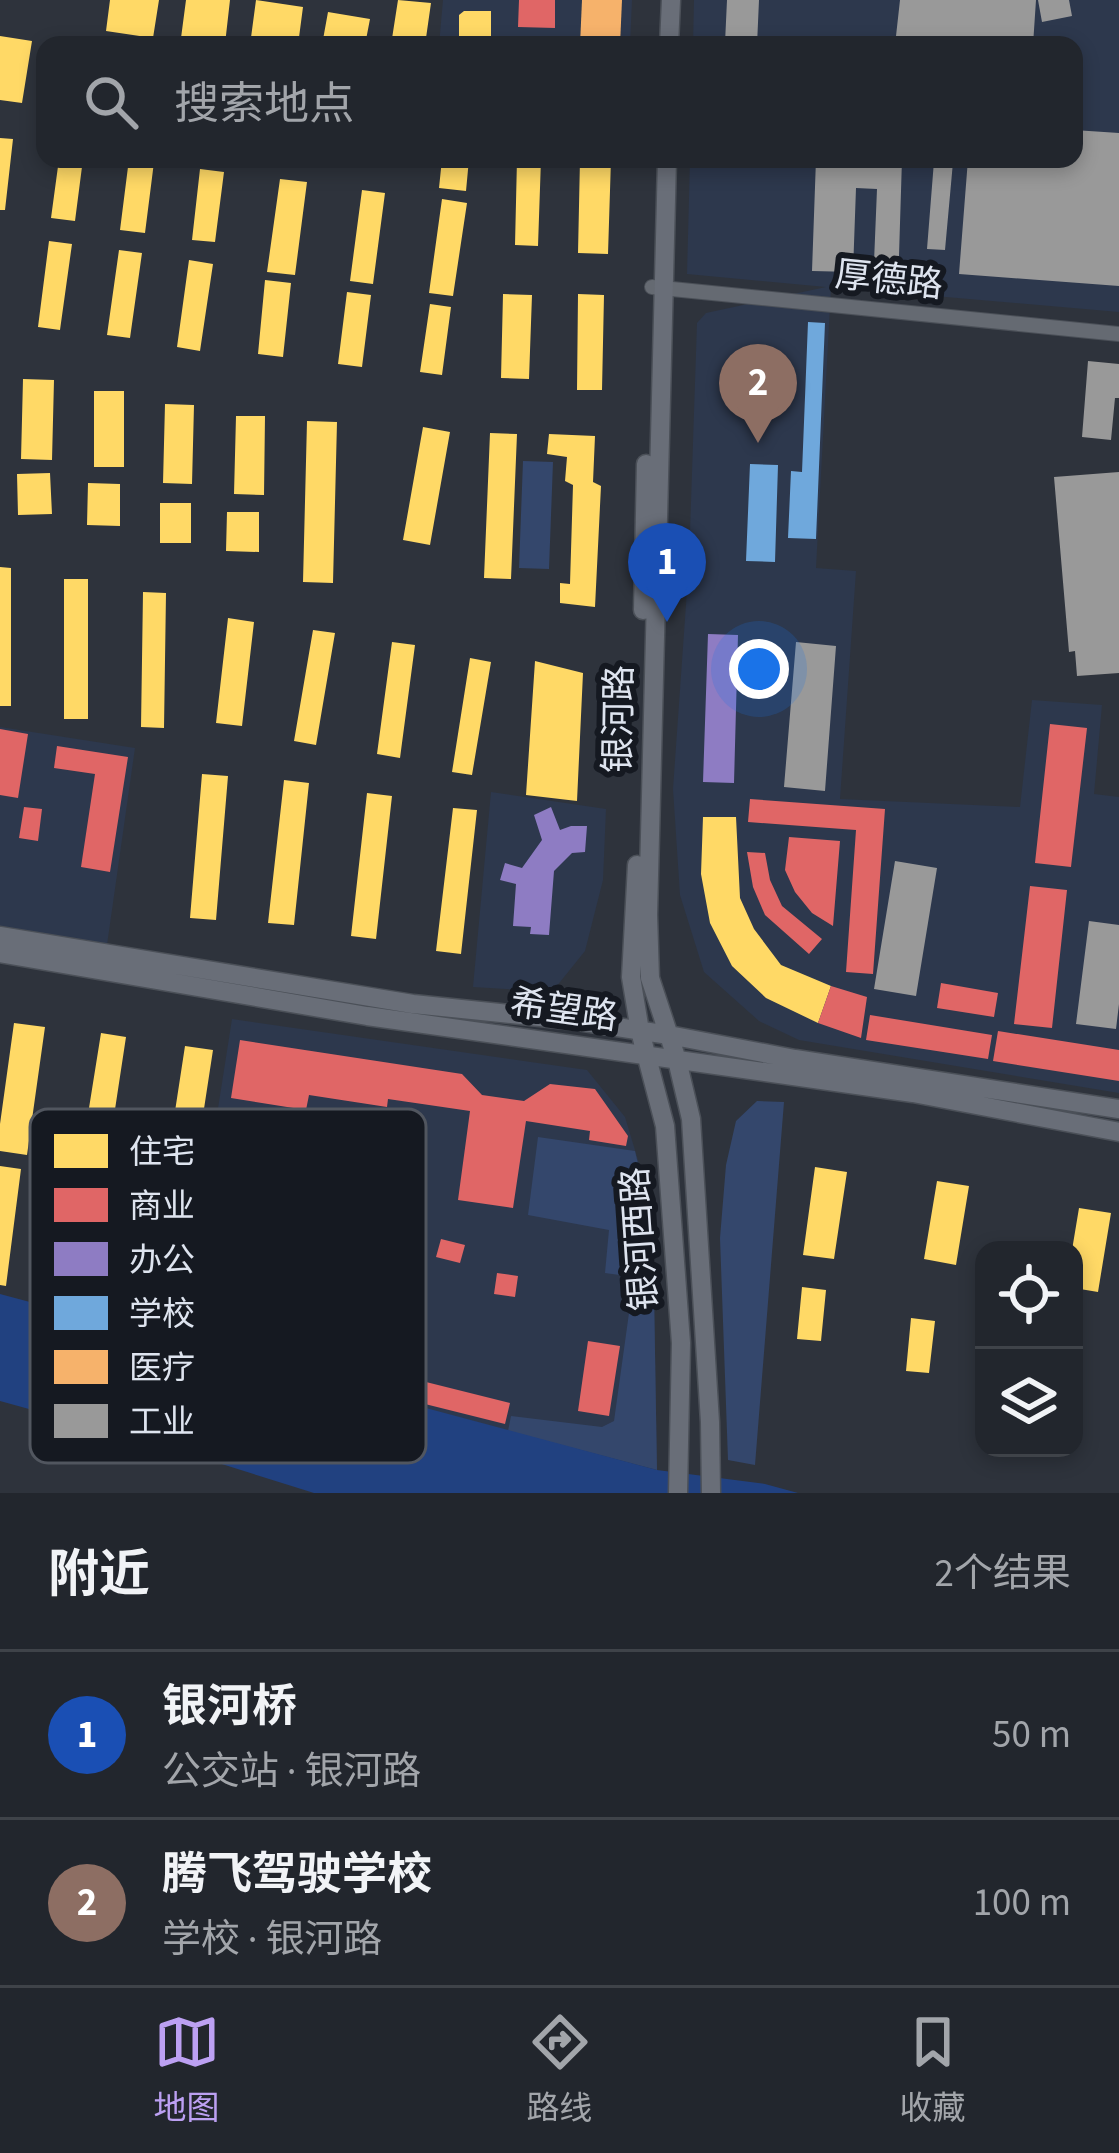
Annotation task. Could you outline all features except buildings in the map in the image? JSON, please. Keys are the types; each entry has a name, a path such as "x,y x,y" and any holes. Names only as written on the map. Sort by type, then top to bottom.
{"main road":[{"path":"657,36 658,0"},
{"path":"669,36 670,0"},
{"name":"银河路","path":"655,168 658,287 648,915 650,978 677,1060"},
{"name":"银河路","path":"647,1055 631,977 638,854 643,537 666,168"},
{"name":"希望路","path":"0,936 413,1004 669,1035 1119,1109"},
{"name":"希望路","path":"0,953 367,1016 913,1093 1119,1132"},
{"name":"银河西路","path":"647,1055 665,1126 681,1343 678,1493"},
{"name":"银河西路","path":"677,1060 691,1119 711,1493"}],"street":[{"name":"厚德路","path":"658,287 1119,334"}],"shaded area":[{"path":"443,0 632,0 630,36 440,36"},
{"path":"694,0 1119,0 1119,312 831,287 816,568 856,571 840,799 1020,807 1032,700 1102,705 1094,794 1119,797 1119,1093 799,1040 759,1021 704,972 680,895 673,789 689,562 697,323 706,313 826,287 687,274 690,168 1083,168 1083,36 693,36"},
{"path":"523,461 553,462 549,569 519,568"},
{"path":"0,727 135,748 107,945 0,926"},
{"path":"491,792 606,809 603,880 585,951 552,992 473,987"},
{"path":"232,1019 587,1070 625,1117 653,1230 657,1470 426,1409 426,1109 218,1109"},
{"path":"757,1101 784,1102 755,1465 728,1460 720,1238 726,1165 736,1121"},
{"path":"538,1137 635,1151 653,1230 657,1470 508,1431 511,1416 602,1427 614,1421 634,1277 605,1273 609,1230 528,1215"}],"water":[{"path":"0,1294 30,1302 30,1409 0,1401"},
{"path":"426,1408 657,1470 798,1493 314,1493 219,1463 426,1463"}],"place":[{"name":"腾飞驾驶学校","path":"758,443"},
{"name":"银河桥","path":"667,622"}]}
